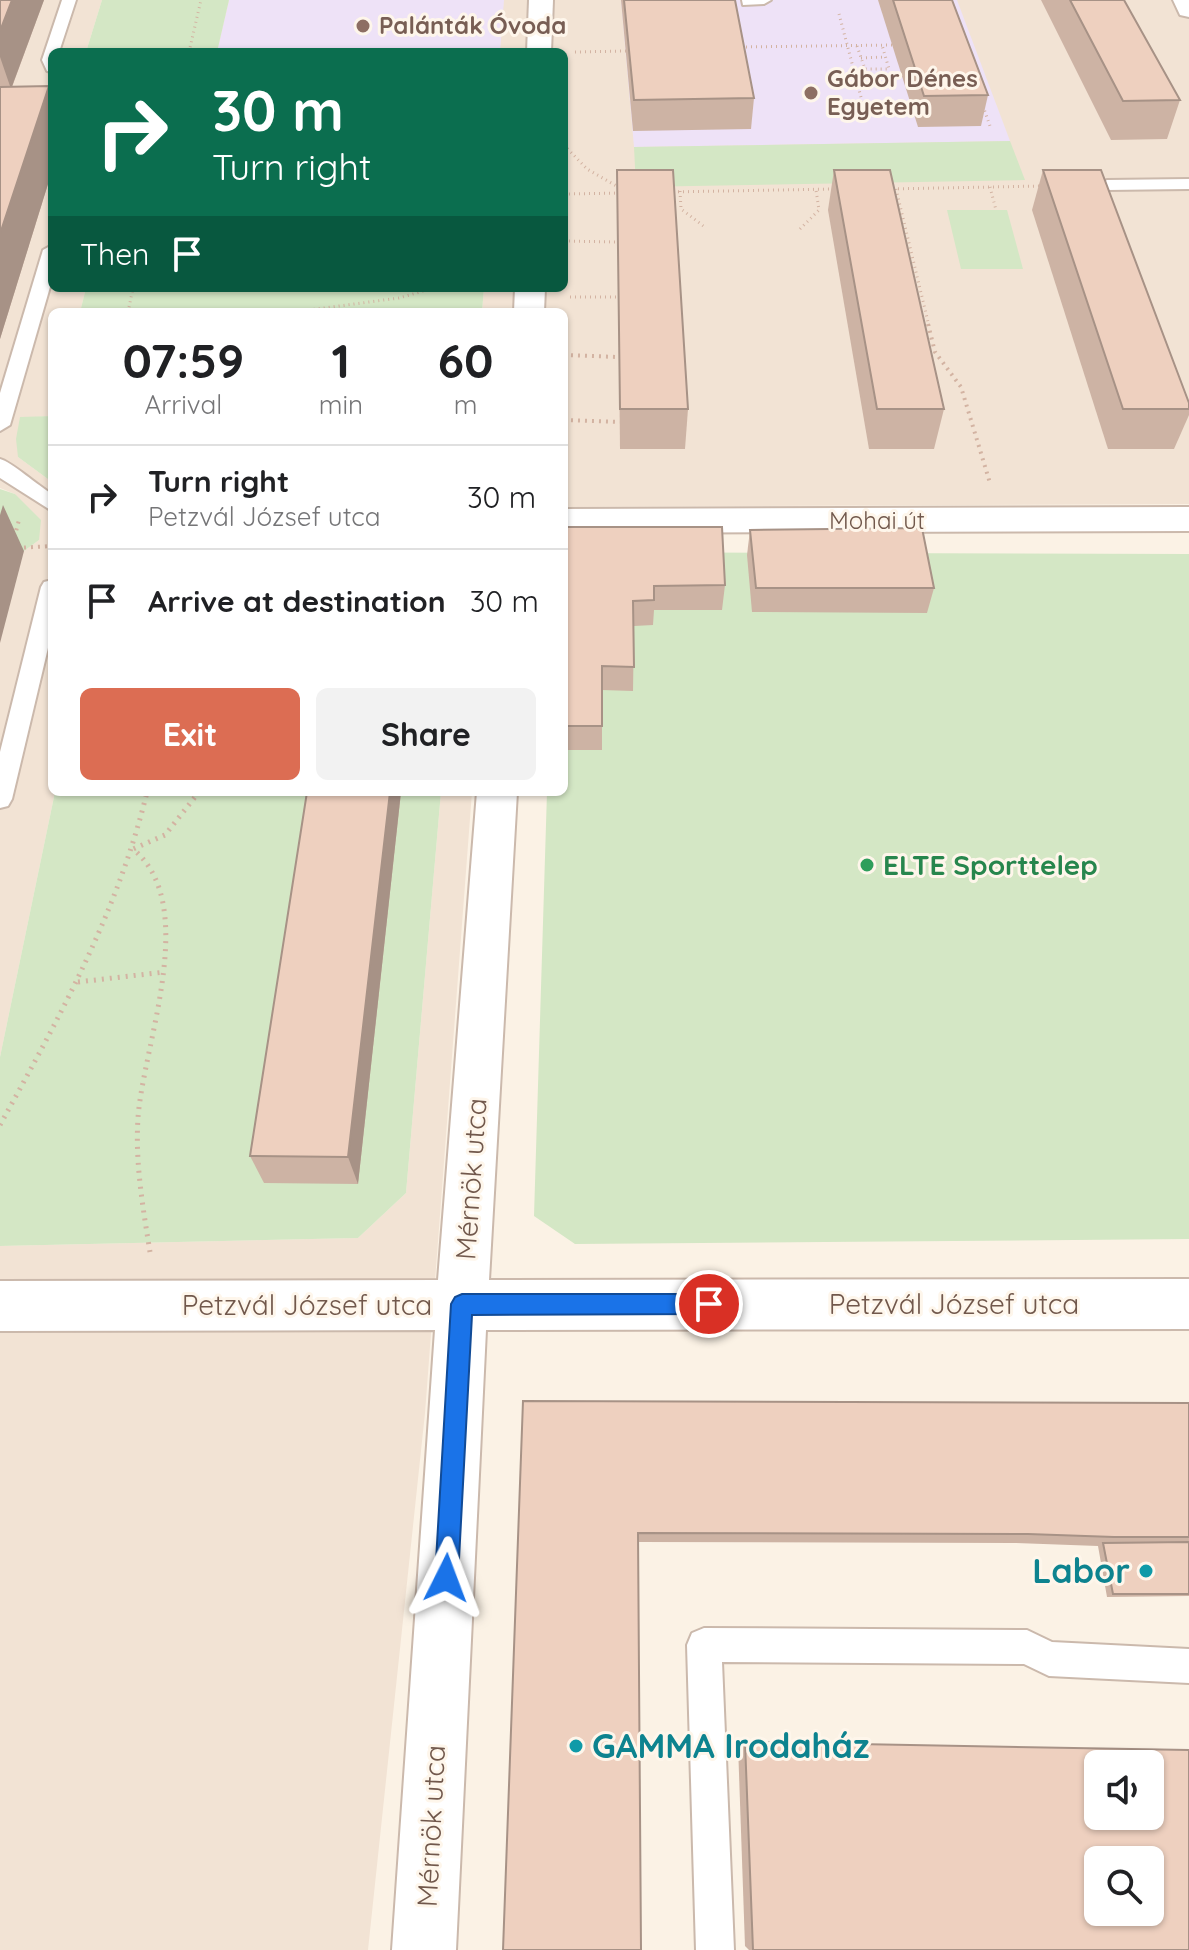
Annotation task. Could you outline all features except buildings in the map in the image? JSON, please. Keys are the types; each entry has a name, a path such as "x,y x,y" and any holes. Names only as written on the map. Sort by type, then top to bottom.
{"street":[{"path":"539,48 541,0"},
{"path":"1185,0 1189,10"},
{"name":"Mohai út","path":"568,521 1189,519"},
{"name":"Mérnök utca","path":"424,1950 462,1304 497,796"},
{"name":"Petzvál József utca","path":"0,1306 1189,1304"}],"lane":[{"path":"53,48 69,0"},
{"path":"748,2 764,0"},
{"path":"1107,185 1189,184"},
{"path":"0,425 48,263"},
{"path":"0,465 6,473 48,501"},
{"path":"0,799 48,603"},
{"path":"715,1950 704,1645 1027,1647 1049,1659 1189,1666"}],"path":[{"path":"190,48 201,0"},
{"path":"839,14 867,120"},
{"path":"857,46 865,69 889,69 882,45"},
{"path":"736,47 892,45"},
{"path":"568,52 626,51"},
{"path":"861,58 885,57"},
{"path":"980,98 990,126"},
{"path":"568,149 587,169 624,192 568,194"},
{"path":"880,189 1107,185"},
{"path":"990,187 996,210"},
{"path":"665,192 848,189"},
{"path":"896,189 935,352 961,387 1000,520"},
{"path":"800,229 819,210 816,190"},
{"path":"680,191 681,209 706,228"},
{"path":"568,241 616,242"},
{"path":"324,308 399,298 420,292"},
{"path":"543,292 617,297"},
{"path":"568,355 618,357"},
{"path":"568,420 620,422"},
{"path":"0,541 15,535 21,508"},
{"path":"7,549 48,546"},
{"path":"0,1125 78,982 133,849 146,796"},
{"path":"133,849 165,835 196,796"},
{"path":"133,849 148,861 156,878 165,972 138,1118 140,1192 150,1252"},
{"path":"78,982 165,972"}],"shaded area":[{"path":"0,0 102,0 87,48 48,48 48,89 0,89"},
{"path":"229,0 1189,0 1189,504 568,507 568,308 482,308 484,292 568,292 568,48 218,48"},
{"name":"Palánták Óvoda","path":"229,0 504,0 500,48 218,48"},
{"name":"Gábor Dénes Egyetem","path":"621,0 957,0 1010,141 634,147"},
{"path":"48,135 48,292 85,292 81,308 48,308 48,416 20,418 18,457 48,479 48,796 54,796 0,1057 0,552 24,551 39,540 15,494 0,488 0,163"},
{"path":"441,796 472,796 425,1413 368,1950 0,1950 0,1246 358,1238 406,1193"}],"green space":[{"path":"102,0 229,0 218,48 87,48"},
{"path":"1010,141 1025,180 636,187 634,147"},
{"path":"947,210 1007,210 1023,269 961,269"},
{"path":"85,292 484,292 482,308 81,308"},
{"path":"48,416 48,479 18,457 16,439 20,417"},
{"path":"0,489 15,494 41,520 39,540 24,551 0,552"},
{"name":"ELTE Sporttelep","path":"568,552 1189,554 1189,1239 575,1244 534,1216 547,796 568,796"},
{"path":"54,796 441,796 406,1193 358,1238 0,1246 0,1057"}],"place":[{"name":"Palánták Óvoda","path":"363,26"},
{"name":"Gábor Dénes Egyetem","path":"811,93"},
{"name":"ELTE Sporttelep","path":"867,865"},
{"name":"Labor","path":"1146,1571"},
{"name":"GAMMA Irodaház","path":"576,1746"}],"route":[{"path":"446,1578 462,1304 709,1304"}]}
